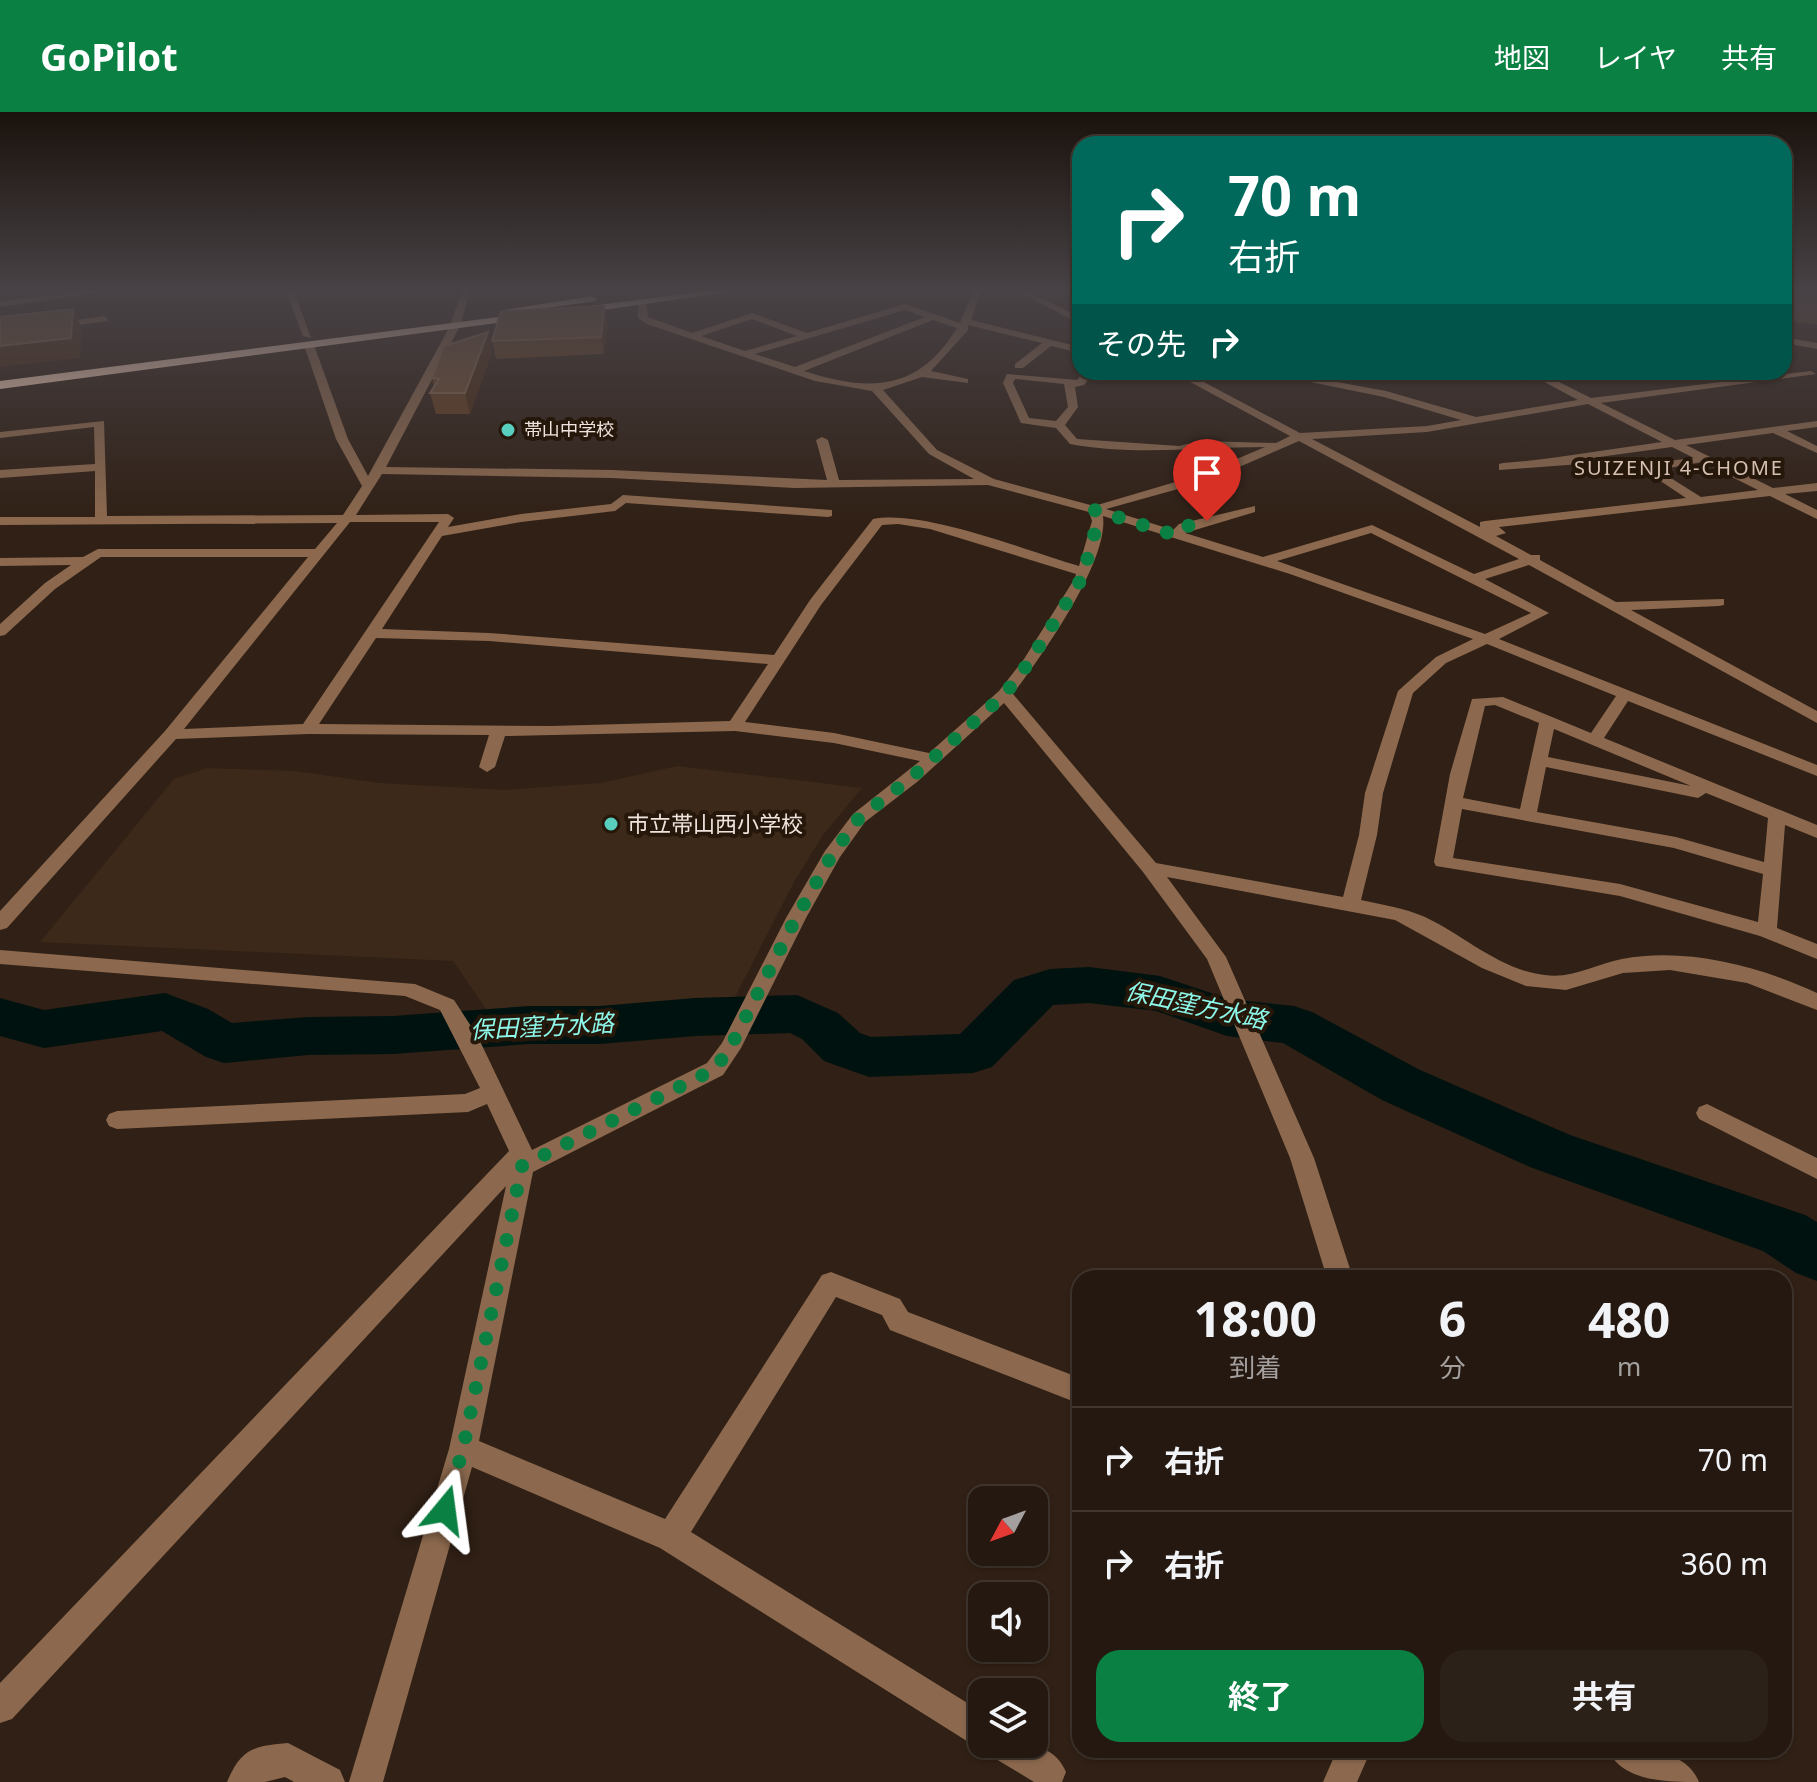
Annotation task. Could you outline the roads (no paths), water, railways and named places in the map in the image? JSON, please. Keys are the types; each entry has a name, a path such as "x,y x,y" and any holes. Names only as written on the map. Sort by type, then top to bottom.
{"highway":[{"path":"0,377 69,369"},
{"path":"0,385 113,369"}],"street":[{"path":"318,369 342,439 368,486"},
{"path":"0,923 171,734 348,517 368,486 430,369"},
{"path":"788,369 839,384 875,388 921,374 945,375 964,381"},
{"path":"794,371 799,369"},
{"path":"921,374 928,369"},
{"path":"1792,371 1814,375"},
{"path":"1792,378 1814,375"},
{"path":"1072,377 1011,376 1008,383 1025,421 1059,425 1074,442 1179,449 1200,444 1276,445"},
{"path":"1059,425 1073,407 1069,385 1074,380"},
{"path":"1192,380 1527,558 1817,718"},
{"path":"1310,380 1386,394 1473,420"},
{"path":"1548,380 1817,515"},
{"path":"1095,510 1203,478 1301,436 1427,429 1589,401 1771,380"},
{"path":"875,388 933,452 990,482 1262,561 1489,640 1817,771"},
{"path":"0,435 100,423 101,519"},
{"path":"1503,467 1580,460 1589,455 1817,424"},
{"path":"1775,430 1817,450"},
{"path":"822,440 834,484"},
{"path":"1697,461 1650,467 1650,470 1699,501"},
{"path":"379,466 834,484 990,482"},
{"path":"0,474 102,467"},
{"path":"1475,578 1527,558 1542,557 1485,525 1817,487"},
{"path":"439,533 521,518 615,507 623,499 828,513"},
{"path":"1175,535 1184,527 1251,509"},
{"path":"0,1707 522,1160 715,1069 730,1048 832,855 859,818 933,759 1005,694 1037,650 1084,572 1098,521 1095,510"},
{"path":"0,521 448,518 308,729"},
{"path":"735,726 815,603 878,522 898,520 932,526 1084,572"},
{"path":"1262,561 1372,529 1542,613 1441,660 1406,691 1374,793 1368,835 1350,906"},
{"path":"0,632 50,586 98,553 317,553"},
{"path":"0,562 87,561"},
{"path":"1614,606 1719,602"},
{"path":"372,633 489,637 777,660"},
{"path":"1005,694 1150,868 1216,957 1302,1158 1337,1270"},
{"path":"1594,740 1625,694"},
{"path":"1817,832 1497,700 1478,702 1468,731 1443,862 1620,890 1767,931 1817,952"},
{"path":"1527,815 1547,722"},
{"path":"171,734 308,729 619,730 735,726 834,738 933,759"},
{"path":"487,767 499,730"},
{"path":"1538,760 1739,800"},
{"path":"1454,802 1676,843 1771,870"},
{"path":"1767,931 1777,816"},
{"path":"1150,868 1245,883 1419,921 1514,975 1547,984 1569,983 1622,966 1664,964 1752,975 1790,988 1817,1002"},
{"path":"0,957 408,989 447,1005 467,1037 492,1092 522,1160 463,1449 366,1782"},
{"path":"117,1120 468,1103 492,1092"},
{"path":"1707,1113 1817,1169"},
{"path":"671,1537 831,1283 891,1307 899,1321 1072,1388"},
{"path":"463,1449 671,1537 968,1722"},
{"path":"1026,1758 1049,1772"},
{"path":"1340,1782 1350,1758"},
{"path":"1639,1758 1682,1782"},
{"path":"244,1782 258,1763 288,1760 328,1782"}],"waterway":[{"name":"保田窪方水路","path":"0,1017 44,1029 165,1012 190,1022 224,1043 308,1036 393,1035 529,1025 600,1025 695,1017 797,1014 820,1026 842,1047 869,1057 973,1053 1032,993 1050,987 1089,985 1160,994 1227,1017 1294,1025 1401,1085 1550,1151 1784,1233 1817,1254"}],"place":[{"name":"帯山中学校","path":"508,430"},
{"name":"市立帯山西小学校","path":"611,824"}],"district":[{"name":"SUIZENJI 4-CHOME","path":"1679,468"}]}
